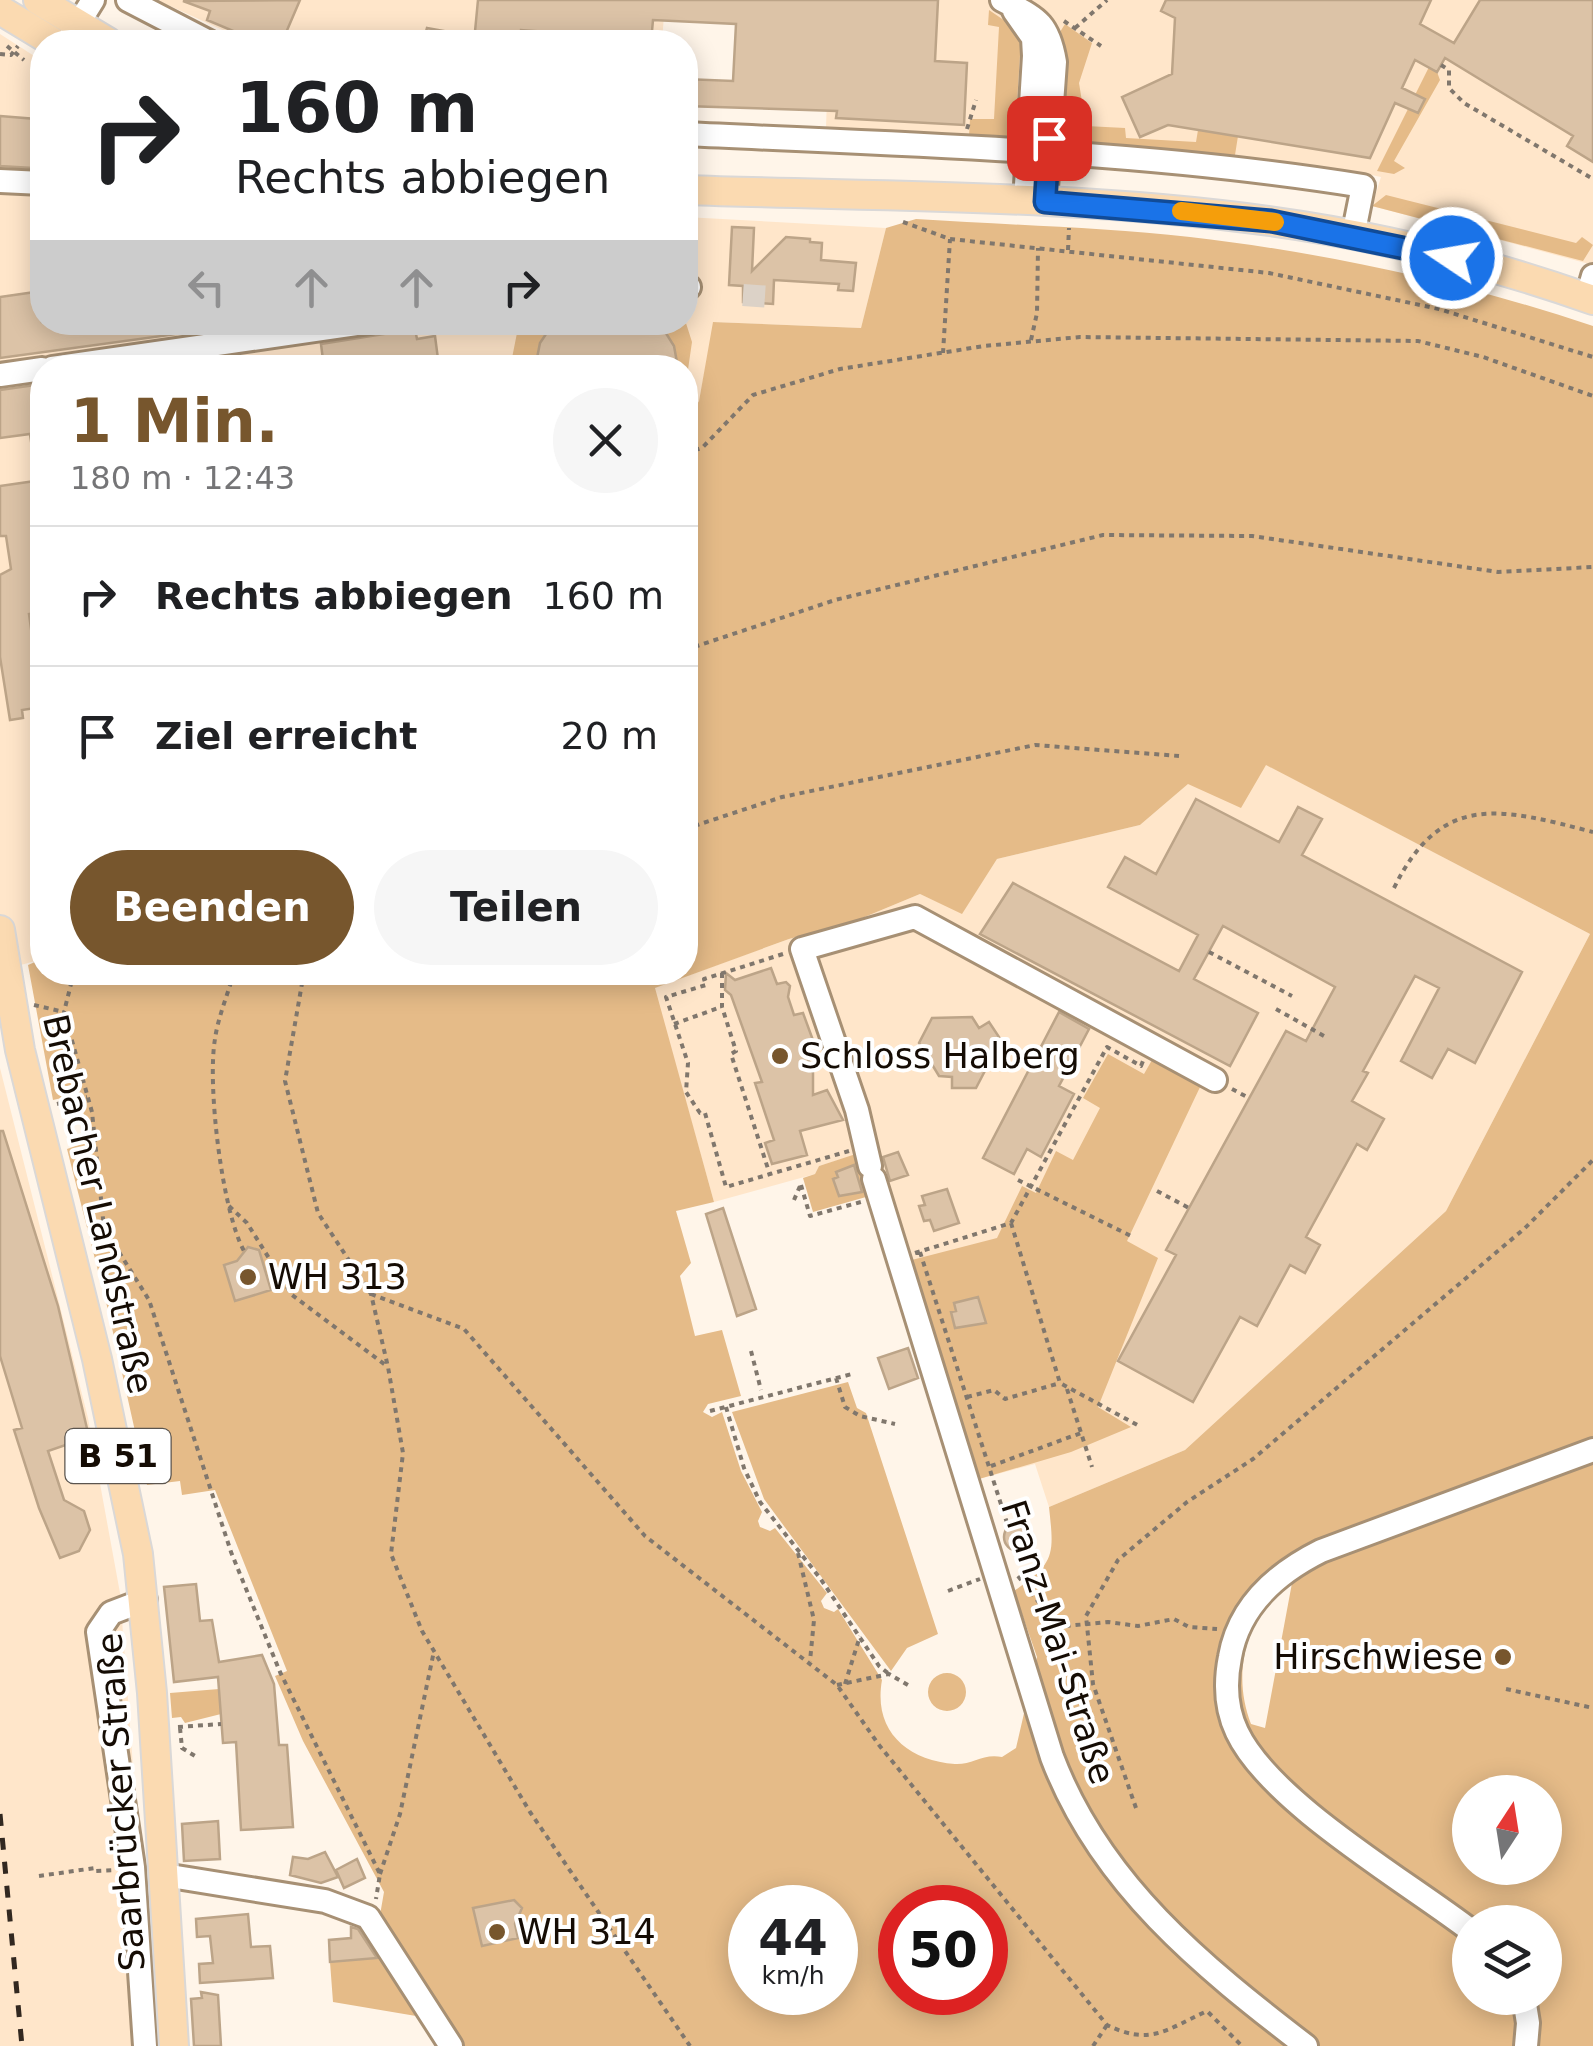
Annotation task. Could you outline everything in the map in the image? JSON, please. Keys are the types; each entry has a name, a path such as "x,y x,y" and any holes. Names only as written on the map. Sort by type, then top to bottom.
{"main road":[{"path":"38,0 68,30"},
{"path":"0,10 33,30"},
{"path":"698,190 1035,201 1224,215 1353,236 1591,291"},
{"name":"Brebacher Landstraße","path":"0,930 34,1109 98,1359 138,1554"},
{"name":"Saarbrücker Straße","path":"138,1554 174,2046"}],"street":[{"path":"74,30 93,0"},
{"path":"128,0 186,30"},
{"path":"1003,1 1027,26 1032,38 1038,153 1035,201"},
{"path":"698,135 1218,166 1363,186 1353,236"},
{"path":"0,181 30,183"},
{"path":"139,355 279,335"},
{"path":"0,375 30,371"},
{"path":"802,949 915,916 1224,1084"},
{"name":"Franz-Mai-Straße","path":"802,949 857,1110 895,1254 1008,1575 1052,1756 1097,1848 1145,1908 1176,1939 1306,2046"},
{"path":"1452,1917 1307,1810 1254,1760 1230,1713 1231,1651 1258,1597 1288,1568 1321,1550 1593,1450"},
{"path":"144,1600 111,1613 98,1632 133,1867 145,2046"},
{"path":"164,1875 326,1901 368,1918 378,1927 450,2046"},
{"path":"1526,2046 1527,2015"}],"path":[{"path":"1075,28 1107,0"},
{"path":"1051,12 1101,46"},
{"path":"0,54 14,52 21,42"},
{"path":"7,46 24,60"},
{"path":"1441,65 1449,70 1449,88 1464,103 1593,179"},
{"path":"966,128 976,100"},
{"path":"903,222 950,240 1269,273 1353,289 1438,309 1593,357"},
{"path":"1068,250 1069,228"},
{"path":"943,353 950,240"},
{"path":"1032,340 1038,313 1038,248"},
{"path":"698,449 753,394 840,369 1032,340 1080,337 1418,341 1483,357 1593,396"},
{"path":"698,646 835,600 1104,535 1252,536 1498,572 1593,567"},
{"path":"698,825 782,797 1035,744 1179,756"},
{"path":"1394,888 1412,852 1438,830 1465,816 1484,813 1538,818 1593,832"},
{"path":"802,949 704,979 706,985 666,997 688,1063 686,1092 700,1114 705,1113 726,1186 770,1175 869,1164"},
{"path":"1209,952 1292,996"},
{"path":"722,973 722,1006 736,1051 731,1054 770,1175"},
{"path":"71,985 64,1012 87,1096 104,1228 150,1300 245,1586 288,1688 380,1874"},
{"path":"230,985 214,1041 216,1137 232,1230 244,1251"},
{"path":"302,985 285,1081 318,1213 372,1294 403,1453 392,1554 434,1651 530,1812 690,2046"},
{"path":"12,1001 64,1012"},
{"path":"674,1024 722,1006"},
{"path":"1276,1009 1324,1036"},
{"path":"895,1254 920,1252 1011,1223 1107,1046 1141,1066 1152,1046"},
{"path":"1224,1084 1249,1098"},
{"path":"62,1102 87,1096"},
{"path":"1136,1808 1093,1684 1086,1624 1086,1616 1118,1560 1187,1502 1268,1446 1525,1228 1593,1160"},
{"path":"1018,1180 1132,1237"},
{"path":"794,1200 801,1185 810,1216 864,1201"},
{"path":"1157,1191 1189,1208"},
{"path":"228,1206 247,1223 292,1295 388,1367"},
{"path":"1011,1223 1060,1382 1141,1427"},
{"path":"920,1252 1008,1526"},
{"path":"372,1294 464,1329 644,1536 841,1685 879,1745 1108,2025 1130,2038 1150,2037 1208,2011 1242,2046"},
{"path":"751,1351 762,1390"},
{"path":"710,1411 852,1374"},
{"path":"836,1378 845,1407 860,1416 895,1424"},
{"path":"967,1397 994,1390 1005,1399 1060,1382"},
{"path":"1068,1389 1092,1467"},
{"path":"726,1406 745,1470 771,1517 878,1666 908,1685"},
{"path":"990,1466 1081,1433"},
{"path":"764,1524 771,1517"},
{"path":"798,1550 814,1620 810,1662"},
{"path":"1015,1550 1028,1570"},
{"path":"948,1591 1008,1575 1052,1620 1066,1626 1138,1626 1174,1619 1189,1627 1211,1626"},
{"path":"841,1685 860,1636"},
{"path":"368,1918 381,1890 380,1874 400,1814 434,1651"},
{"path":"841,1685 889,1674"},
{"path":"1506,1690 1593,1708"},
{"path":"195,1756 182,1748 179,1727 222,1724"},
{"path":"39,1876 133,1867"},
{"path":"1093,2046 1108,2025"}],"shaded area":[{"path":"157,0 665,0 663,30 223,30"},
{"path":"777,0 1593,0 1593,265 1372,206 1381,177 1348,170 1153,147 826,128 830,5"},
{"path":"989,10 1011,25 1021,40 1015,133 1010,139 969,136 970,119 994,119 999,27 988,25"},
{"path":"1065,24 1092,43 1079,83 1086,126 1125,128 1126,138 1196,142 1198,130 1238,136 1235,155 1062,140 1060,32"},
{"path":"0,34 30,53 30,335 698,335 698,218 886,228 861,328 714,322 698,403 698,355 30,355 30,962 0,971"},
{"path":"1429,67 1440,80 1394,161 1405,168 1394,174 1377,171"},
{"path":"1386,195 1576,243 1582,237 1593,245 1583,261 1372,206"},
{"path":"916,219 1122,231 1241,244 1444,283 1593,326 1593,2046 461,2046 380,1915 384,1892 303,1741 275,1676 287,1671 215,1490 182,1495 180,1481 147,1485 67,1149 90,1141 79,1094 53,1100 32,985 663,985 655,988 714,1202 676,1211 691,1263 680,1276 695,1336 722,1330 741,1396 708,1404 703,1412 712,1417 722,1412 741,1471 762,1512 760,1527 770,1531 775,1528 827,1593 821,1601 824,1608 834,1612 838,1609 882,1680 883,1714 897,1739 908,1749 937,1761 961,1764 1002,1757 1016,1748 1037,1657 1014,1591 1038,1573 1049,1556 1049,1507 1185,1450 1446,1211 1590,934 1266,765 1241,808 1188,784 1140,825 997,859 962,914 920,894 855,921 789,939 698,972 698,403 713,322 861,328 886,228","holes":["1292,1583 1265,1728 1251,1724 1242,1685 1243,1665 1253,1628 1263,1611"]},
{"path":"517,335 546,335 538,355 513,355"},
{"path":"667,335 690,335 690,355 676,355"},
{"path":"1265,764 1590,934 1446,1211 1185,1450 1049,1507 1035,1464 979,1479 862,1153 819,1166 815,1174 714,1202 654,988 698,985 698,972 789,939 855,921 920,894 962,913 997,859 1140,825 1189,783"},
{"path":"1108,1054 1144,1074 1152,1060 1201,1085 1127,1241 1158,1258 1098,1407 1131,1427 1071,1452 979,1479 904,1262 997,1238 1022,1186 1036,1193 1056,1151 1073,1160 1100,1108 1083,1098"},
{"path":"0,1068 88,1418 120,1593 154,2046 0,2046"},
{"path":"862,1152 866,1197 813,1212 803,1178 815,1174 819,1166"},
{"path":"848,1382 857,1408 866,1413 938,1634 907,1648 891,1671 764,1499 732,1412"},
{"path":"947,1673 960,1679 966,1692 960,1705 947,1711 934,1705 928,1692 934,1679"},
{"path":"219,1689 221,1714 185,1723 181,1717 172,1718 170,1693"},
{"path":"382,1958 416,2016 333,2002 330,1962"}],"building":[{"path":"300,0 287,30 231,30 207,20 210,11 183,1"},
{"path":"478,0 938,0 935,61 967,63 964,125 836,118 837,111 698,106 698,80 733,81 736,24 653,20 652,30 475,30"},
{"path":"1166,0 1431,0 1420,24 1454,43 1480,0 1593,0 1593,162 1567,146 1573,136 1445,58 1437,72 1415,60 1402,88 1425,99 1418,113 1395,103 1370,158 1168,125 1140,137 1122,97 1172,74 1175,18 1161,11"},
{"path":"0,116 30,118 30,168 0,166"},
{"path":"732,227 754,228 752,271 786,237 810,239 822,243 821,260 856,263 853,291 838,290 839,284 774,280 773,304 743,302 743,286 729,285"},
{"path":"30,293 30,335 169,335 0,358 0,297"},
{"path":"377,335 416,335 417,339 435,336 437,355 322,355 321,344"},
{"path":"545,335 667,335 676,355 538,355"},
{"path":"30,386 30,434 0,438 0,390"},
{"path":"30,482 30,709 22,710 23,718 10,720 0,657 0,575 11,569 6,536 0,536 0,486"},
{"path":"1196,799 1279,842 1298,807 1322,819 1302,855 1522,972 1475,1063 1448,1049 1432,1078 1401,1061 1439,988 1415,976 1363,1071 1368,1073 1352,1101 1384,1119 1367,1150 1357,1144 1306,1237 1320,1245 1305,1273 1290,1265 1257,1326 1240,1317 1193,1402 1118,1361 1176,1255 1166,1250 1286,1031 1306,1041 1335,987 1223,926 1194,979 1258,1013 1230,1066 980,934 1013,883 1179,971 1198,935 1108,887 1125,857 1156,874"},
{"name":"Schloss Halberg","path":"771,968 777,984 786,982 790,986 788,997 794,1015 803,1013 814,1043 804,1046 813,1073 813,1095 827,1090 843,1120 800,1131 807,1155 772,1164 765,1143 774,1140 755,1083 762,1082 731,995 725,990 726,973 735,980"},
{"path":"1059,1012 1089,1029 1059,1086 1074,1094 1041,1157 1027,1149 1014,1174 983,1158"},
{"path":"972,1017 979,1028 989,1022 1001,1040 976,1088 952,1088 952,1077 939,1076 919,1043 932,1018"},
{"path":"0,1131 58,1306 89,1437 48,1451 64,1500 84,1511 90,1530 79,1551 60,1558 14,1430 22,1428 0,1356"},
{"path":"898,1152 908,1175 890,1181 883,1157"},
{"path":"854,1165 862,1192 839,1196 833,1179 838,1177 836,1172"},
{"path":"947,1189 959,1223 934,1231 930,1220 924,1221 919,1206 925,1205 922,1196"},
{"path":"723,1208 756,1309 737,1316 706,1214"},
{"name":"WH 313","path":"248,1247 259,1250 271,1290 235,1301 224,1265 237,1261"},
{"path":"978,1297 986,1323 955,1328 951,1312 956,1311 954,1303"},
{"path":"908,1348 918,1378 889,1389 878,1358"},
{"path":"1018,1523 1028,1527 1032,1537 1028,1547 1018,1551 1008,1547 1004,1537 1008,1527"},
{"path":"196,1584 200,1621 212,1620 219,1662 262,1655 274,1684 279,1745 287,1745 293,1827 241,1830 236,1742 223,1743 218,1677 174,1682 164,1587"},
{"path":"218,1821 220,1859 184,1861 182,1824"},
{"path":"325,1852 338,1877 321,1883 290,1875 293,1857 308,1859"},
{"path":"357,1859 365,1878 344,1888 336,1870"},
{"name":"WH 314","path":"514,1900 522,1908 515,1924 518,1938 482,1946 473,1908"},
{"path":"248,1914 251,1947 270,1946 273,1978 200,1983 199,1964 213,1963 210,1936 197,1937 196,1919"},
{"path":"351,1927 358,1929 377,1958 330,1962 329,1940 351,1938"},
{"path":"201,1992 218,1995 221,2046 194,2046 191,1999 202,1998"}],"tunnel":[{"path":"743,295 773,297"}],"railway":[{"path":"0,1814 22,2046"}],"slow traffic":[{"path":"1181,211 1275,222"}],"place":[{"name":"Schloss Halberg","path":"780,1056"},
{"name":"WH 313","path":"248,1277"},
{"name":"Hirschwiese","path":"1503,1657"},
{"name":"WH 314","path":"497,1932"}],"route":[{"path":"1049,138 1045,202 1271,221 1452,258"}]}
